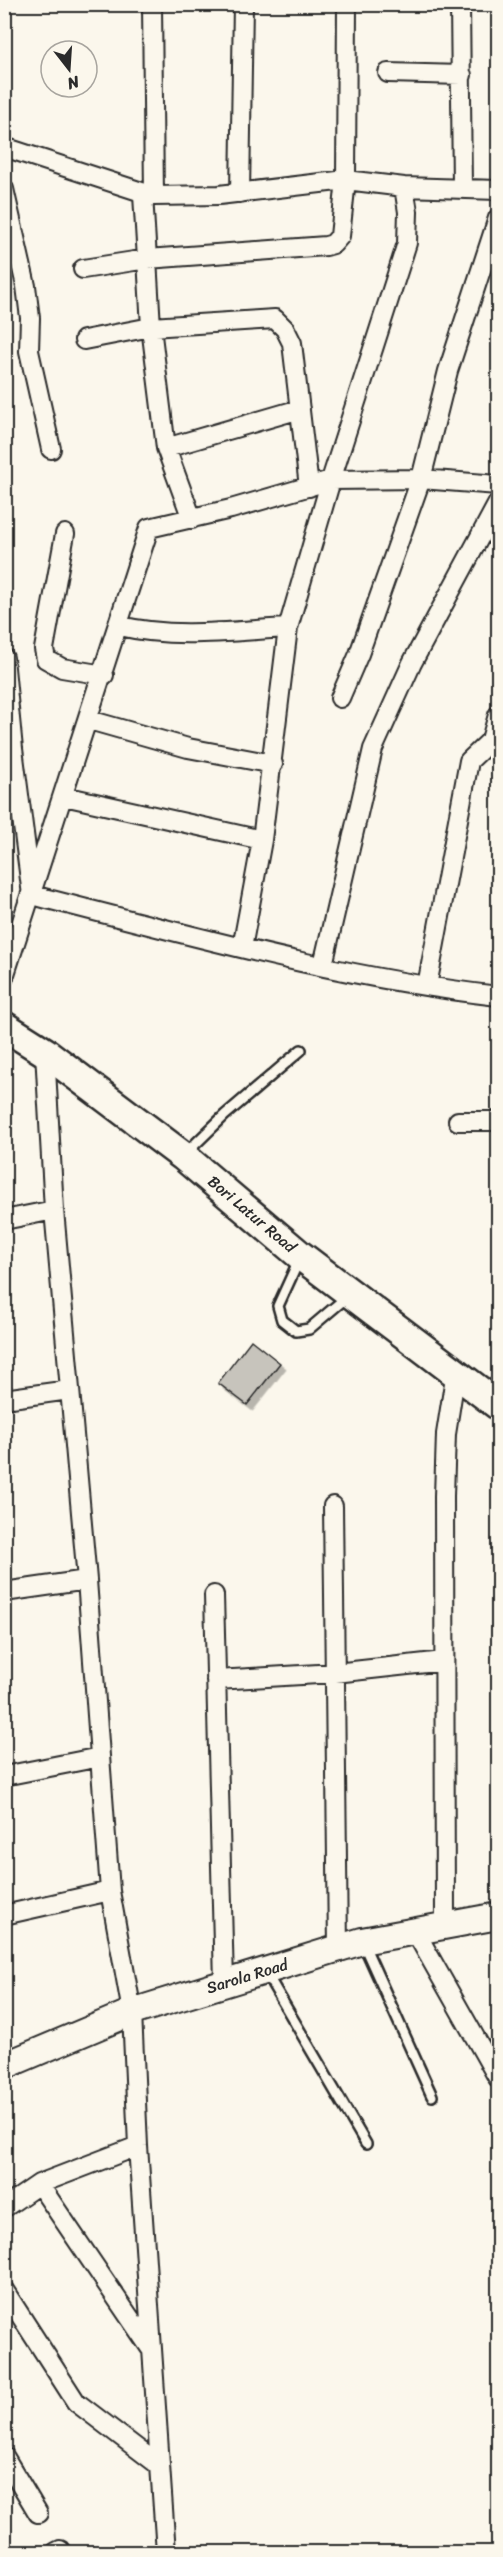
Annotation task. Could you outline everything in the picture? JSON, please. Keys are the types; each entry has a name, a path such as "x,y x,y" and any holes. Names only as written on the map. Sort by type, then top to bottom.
{"main road":[{"name":"Bori Latur Road","path":"4,1026 45,1053 183,1156 302,1256 498,1404"},
{"name":"Sarola Road","path":"4,2066 132,2012 362,1941 498,1916"}],"street":[{"path":"152,4 147,259 151,327 166,448 192,519"},
{"path":"240,193 243,4"},
{"path":"83,269 147,259 333,244 341,229 346,180 347,4"},
{"path":"460,4 462,187"},
{"path":"388,73 462,75"},
{"path":"4,147 51,160 149,195 240,193 346,180 404,187 462,187 498,190"},
{"path":"242,948 273,764 288,628 331,480 407,243 408,212 404,187"},
{"path":"4,189 26,286 30,318 29,351 40,387 51,449"},
{"path":"340,698 359,654 421,478 448,371 498,218"},
{"path":"84,340 151,327 261,318 275,319 285,329 292,343 309,487"},
{"path":"166,448 300,409"},
{"path":"4,977 120,626 149,528 192,519 331,480 421,478 498,485"},
{"path":"323,966 373,750 412,663 498,503"},
{"path":"65,534 44,649 46,659 62,668 104,675"},
{"path":"120,626 141,631 190,633 288,628"},
{"path":"4,658 32,895"},
{"path":"427,986 470,761 491,740 498,715"},
{"path":"89,720 188,748 273,764"},
{"path":"64,796 262,840"},
{"path":"32,895 323,966 427,986 498,996"},
{"path":"45,1053 54,1210 87,1580 110,1891 132,2012 138,2146 166,2553"},
{"path":"458,1120 498,1121"},
{"path":"4,1220 54,1210"},
{"path":"445,1926 446,1434 456,1371"},
{"path":"4,1399 69,1390"},
{"path":"333,1506 338,1949"},
{"path":"4,1592 87,1580"},
{"path":"214,1595 224,1983"},
{"path":"216,1680 335,1673 444,1661"},
{"path":"4,1776 100,1757"},
{"path":"4,1915 110,1891"},
{"path":"415,1931 498,2078"},
{"path":"4,2208 39,2184 138,2146"},
{"path":"39,2184 152,2350"},
{"path":"4,2290 76,2402 160,2466"},
{"path":"4,2456 38,2513"}],"lane":[{"path":"183,1156 225,1115 301,1050"},
{"path":"302,1256 278,1306 282,1320 296,1331 309,1329 352,1293"},
{"path":"362,1941 432,2096"},
{"path":"265,1971 366,2144"}],"building":[{"path":"251,1340 280,1363 247,1405 218,1383"}]}
